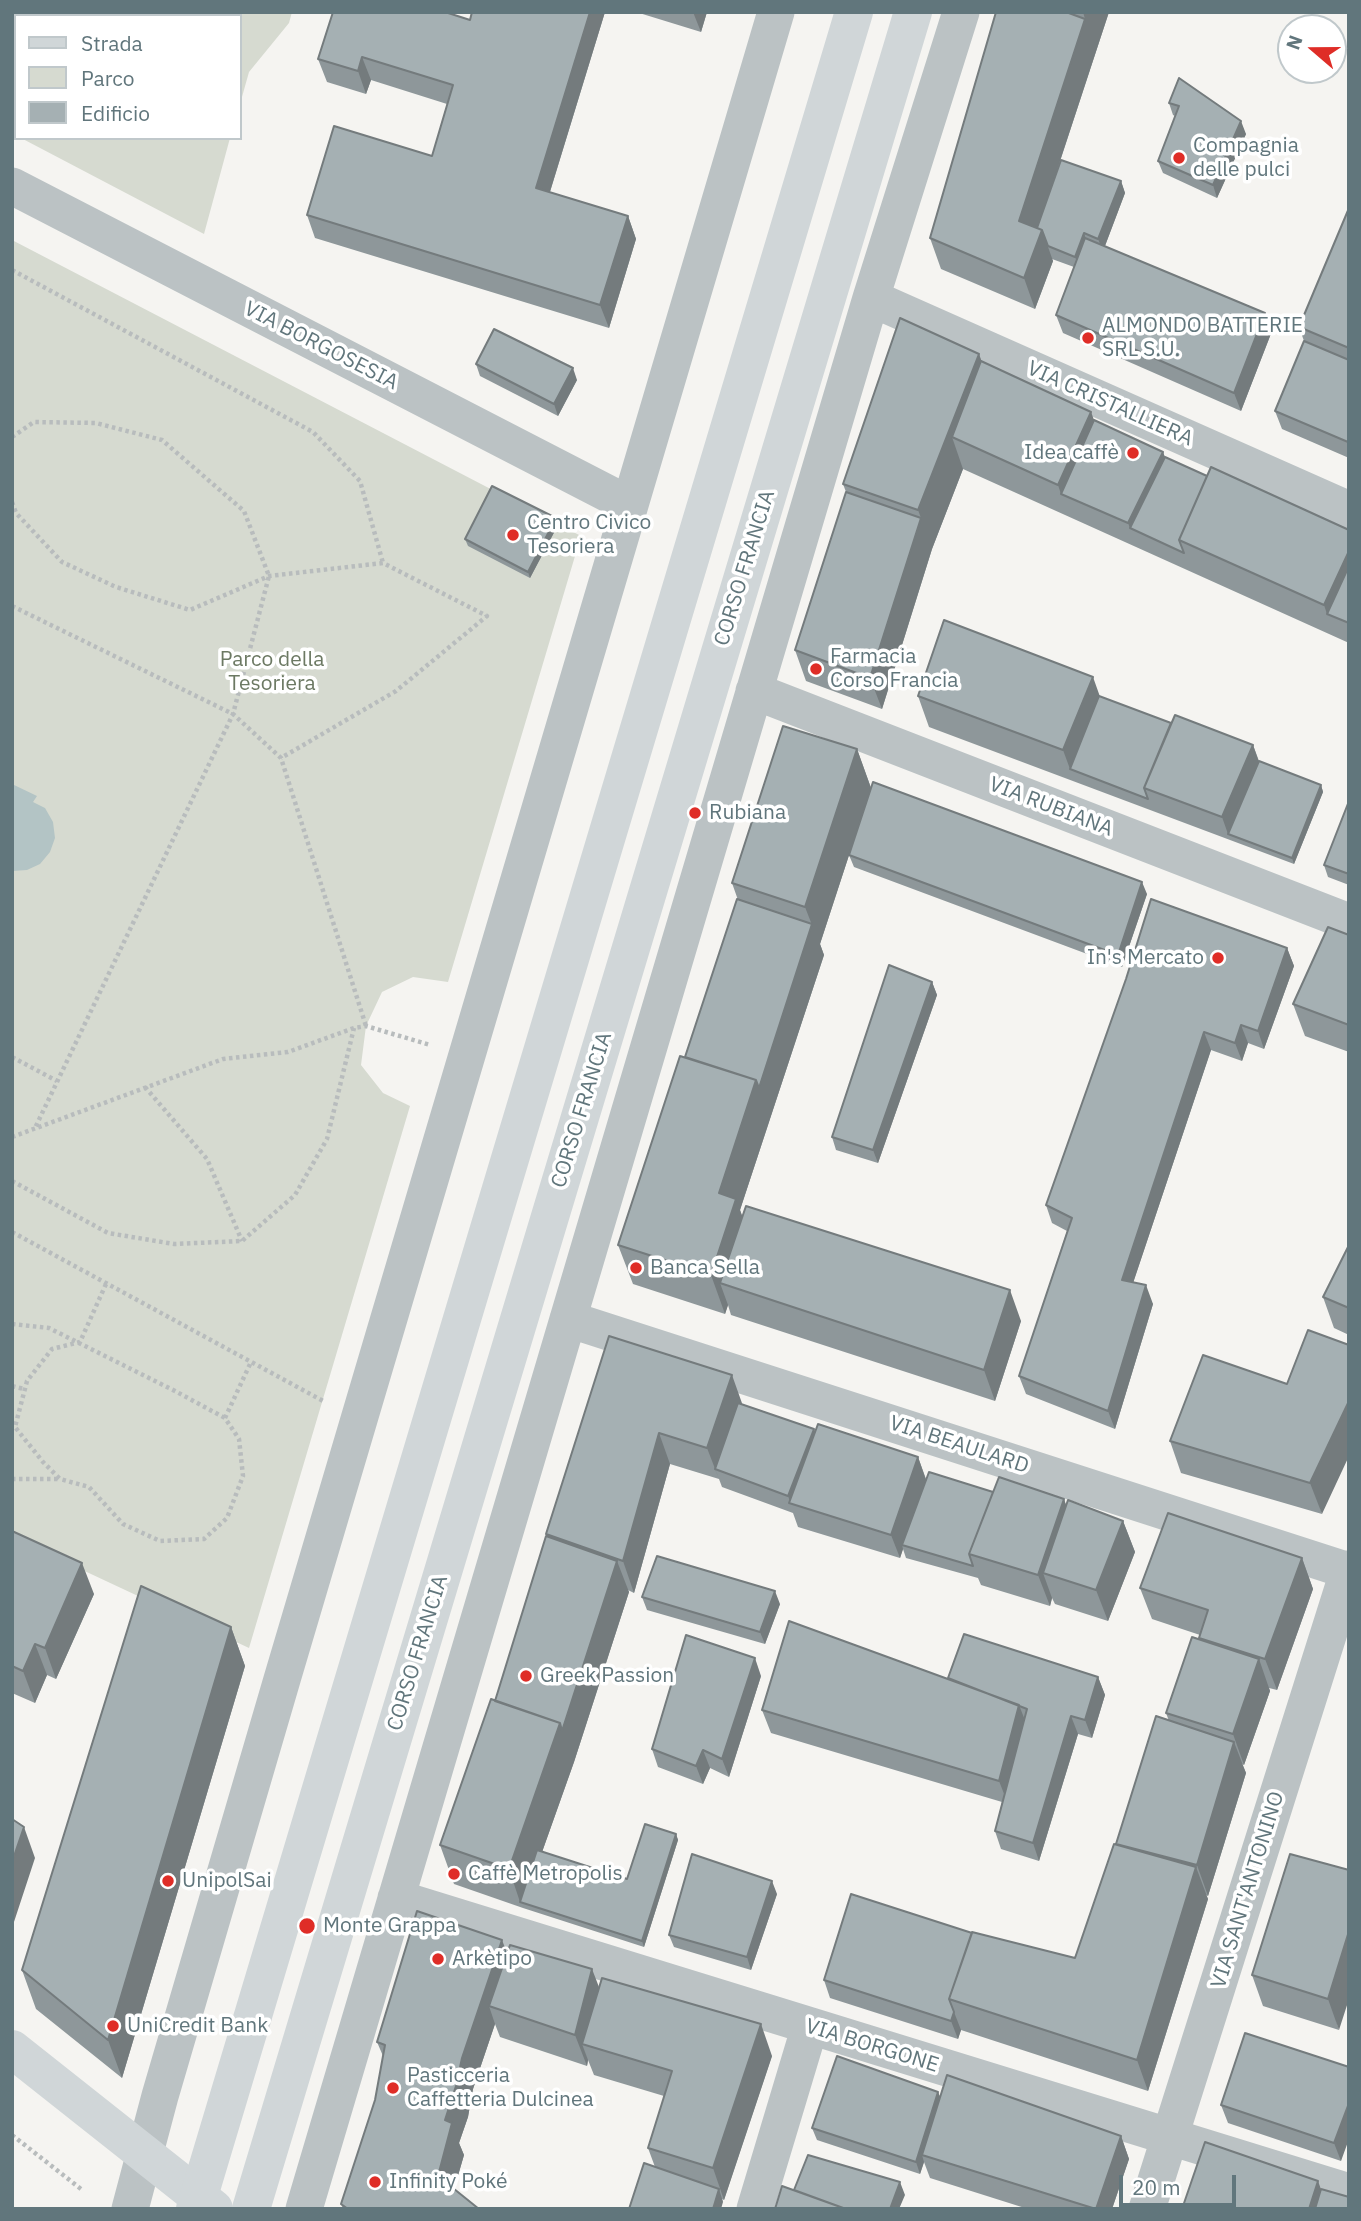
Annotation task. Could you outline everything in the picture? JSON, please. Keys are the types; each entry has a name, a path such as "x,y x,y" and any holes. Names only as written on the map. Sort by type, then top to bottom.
{"main road":[{"path":"12,2049 144,2154 202,2205 854,12"},
{"name":"CORSO FRANCIA","path":"251,2209 913,12"}],"street":[{"path":"130,2209 359,1419 776,12"},
{"name":"CORSO FRANCIA","path":"304,2209 871,298 961,12"},
{"name":"VIA BORGOSESIA","path":"12,186 630,505"},
{"name":"VIA CRISTALLIERA","path":"871,298 1349,510"},
{"name":"VIA RUBIANA","path":"754,691 1349,922"},
{"name":"VIA BEAULARD","path":"568,1319 1348,1570"},
{"name":"VIA SANT'ANTONINO","path":"1147,2209 1348,1570"},
{"name":"VIA BORGONE","path":"396,1898 1349,2192"},
{"path":"755,2209 810,2026"}],"path":[{"path":"12,270 313,432 360,481 383,563"},
{"path":"12,437 34,422 96,423 162,440 244,511 269,576 233,714 35,1128"},
{"path":"12,502 16,513 62,562 116,587 190,610 269,576 383,563 488,616 396,691 281,758"},
{"path":"12,606 233,714 281,758 366,1026"},
{"path":"12,1137 223,1059 288,1052 354,1028 366,1026 467,1056"},
{"path":"12,1181 108,1233 174,1244 242,1241 295,1195 327,1139 354,1028"},
{"path":"12,1057 57,1081"},
{"path":"145,1087 207,1160 242,1241"},
{"path":"12,1232 359,1419"},
{"path":"80,1342 106,1284"},
{"path":"12,1324 49,1328 225,1418 239,1439 243,1476 227,1518 204,1539 160,1541 123,1524 89,1487 60,1479 12,1479"},
{"path":"60,1479 15,1427 27,1381 52,1349 80,1342"},
{"path":"225,1418 251,1362"},
{"path":"12,1386 24,1389"},
{"path":"12,2134 81,2189"}],"green space":[{"path":"12,12 292,12 289,23 249,72 242,97 242,14 14,14 14,135"},
{"path":"25,140 229,140 204,234"},
{"name":"Parco della Tesoriera","path":"12,240 581,536 448,982 413,977 382,992 366,1026 361,1065 383,1093 410,1106 249,1648 12,1537"}],"shaded area":[{"path":"12,784 37,796 33,802 45,808 53,822 55,838 50,852 40,864 27,870 12,871"}],"building":[{"path":"333,12 445,12 470,20 472,12 590,12 536,188 628,216 600,305 307,215 334,126 432,156 453,85 362,57 358,71 318,59"},
{"path":"996,12 1066,12 1085,19 1019,221 1042,230 1024,278 930,238"},
{"path":"1179,78 1241,121 1213,185 1158,161 1179,106 1169,103"},
{"path":"1061,160 1121,181 1098,239 1084,233 1075,257 1048,246 1042,230 1037,228"},
{"path":"1349,208 1349,348 1299,327"},
{"path":"1085,238 1265,313 1234,393 1056,315"},
{"path":"900,318 979,354 918,510 843,484"},
{"path":"494,329 573,368 554,404 476,364"},
{"path":"1304,341 1349,360 1348,442 1275,411"},
{"path":"981,361 1091,412 1058,485 952,437"},
{"path":"1094,420 1163,452 1128,523 1061,494"},
{"path":"1165,457 1207,476 1179,540 1184,553 1130,528"},
{"path":"1211,467 1349,530 1349,551 1324,605 1179,540"},
{"name":"Centro Civico Tesoriera","path":"492,486 556,518 528,572 465,539"},
{"path":"846,492 921,518 870,678 795,650"},
{"path":"1349,566 1349,623 1327,614"},
{"path":"944,620 1093,677 1063,750 918,696"},
{"path":"1099,696 1171,723 1144,788 1148,799 1070,769"},
{"path":"1175,715 1253,745 1222,817 1144,788"},
{"path":"783,726 857,749 805,907 732,883"},
{"path":"1259,761 1321,785 1292,858 1228,834"},
{"path":"873,782 1142,882 1118,955 849,855"},
{"path":"1349,801 1349,874 1324,865"},
{"path":"737,899 812,924 759,1088 756,1080 685,1057"},
{"path":"1151,899 1287,948 1258,1031 1241,1025 1235,1043 1204,1032 1122,1280 1146,1285 1108,1411 1019,1376 1072,1218 1046,1205 1126,979"},
{"path":"1328,927 1349,935 1349,1025 1293,1004"},
{"path":"889,965 932,982 873,1150 832,1137"},
{"path":"680,1056 756,1080 719,1193 736,1199 711,1275 618,1245"},
{"path":"746,1206 1010,1290 984,1370 720,1283"},
{"path":"1349,1245 1349,1308 1323,1297"},
{"path":"1308,1330 1349,1345 1349,1401 1310,1483 1170,1441 1203,1355 1287,1384"},
{"path":"609,1336 732,1375 707,1448 659,1433 623,1561 546,1534"},
{"path":"738,1403 814,1429 788,1496 715,1469"},
{"path":"818,1424 918,1457 891,1535 789,1503"},
{"path":"929,1472 993,1492 969,1554 973,1566 902,1545"},
{"path":"999,1477 1064,1499 1038,1575 969,1554"},
{"path":"1068,1500 1123,1521 1096,1590 1043,1573"},
{"path":"1168,1513 1302,1558 1265,1659 1199,1638 1208,1610 1140,1588"},
{"path":"12,1531 82,1563 45,1648 35,1644 23,1671 12,1666"},
{"path":"546,1536 617,1561 562,1731 560,1723 495,1701"},
{"path":"657,1556 775,1591 760,1632 642,1597"},
{"path":"141,1586 231,1627 108,2040 22,1970"},
{"path":"789,1621 1019,1705 999,1781 762,1710"},
{"path":"964,1634 1098,1677 1085,1720 1071,1716 1033,1843 995,1831 1027,1709 948,1678"},
{"path":"686,1635 755,1658 722,1759 703,1750 696,1766 652,1749"},
{"path":"1192,1637 1259,1659 1233,1734 1166,1713"},
{"path":"491,1699 560,1723 509,1869 440,1845"},
{"path":"1156,1716 1234,1742 1197,1865 1116,1844"},
{"path":"12,1819 24,1827 12,1862"},
{"path":"645,1824 676,1834 642,1941 520,1902 537,1850 627,1879"},
{"path":"1114,1844 1196,1867 1137,2060 949,1999 972,1932 1075,1958"},
{"path":"692,1854 772,1881 747,1957 669,1935"},
{"path":"1290,1854 1349,1870 1349,1931 1328,1999 1252,1975"},
{"path":"851,1894 972,1933 949,1999 954,2012 951,2021 824,1980"},
{"path":"417,1911 502,1940 462,2058 445,2120 452,2123 438,2176 479,2209 348,2209 341,2204 375,2100 385,2045 377,2042"},
{"path":"510,1945 592,1969 575,2035 489,2006"},
{"path":"602,1978 761,2024 713,2168 648,2148 672,2071 582,2044"},
{"path":"1245,2033 1349,2067 1349,2103 1334,2143 1221,2105"},
{"path":"837,2056 938,2092 916,2162 812,2128"},
{"path":"947,2075 1121,2136 1096,2209 922,2155"},
{"path":"1205,2142 1318,2181 1309,2209 1182,2209"},
{"path":"808,2155 900,2182 890,2209 846,2209 794,2190"},
{"path":"644,2163 719,2189 713,2209 629,2209"},
{"path":"782,2186 846,2209 775,2209"},
{"path":"1321,2189 1349,2197 1349,2209 1315,2209"}],"place":[{"name":"Compagnia delle pulci","path":"1179,158"},
{"name":"ALMONDO BATTERIE SRL S.U.","path":"1088,338"},
{"name":"Idea caffè","path":"1133,453"},
{"name":"Centro Civico Tesoriera","path":"513,535"},
{"name":"Farmacia Corso Francia","path":"816,669"},
{"name":"Rubiana","path":"695,813"},
{"name":"In's Mercato","path":"1218,958"},
{"name":"Banca Sella","path":"636,1268"},
{"name":"Greek Passion","path":"526,1676"},
{"name":"Caffè Metropolis","path":"454,1874"},
{"name":"UnipolSai","path":"168,1881"},
{"name":"Monte Grappa","path":"307,1926"},
{"name":"Arkètipo","path":"438,1959"},
{"name":"UniCredit Bank","path":"113,2026"},
{"name":"Pasticceria Caffetteria Dulcinea","path":"393,2088"},
{"name":"Infinity Poké","path":"375,2182"}]}
